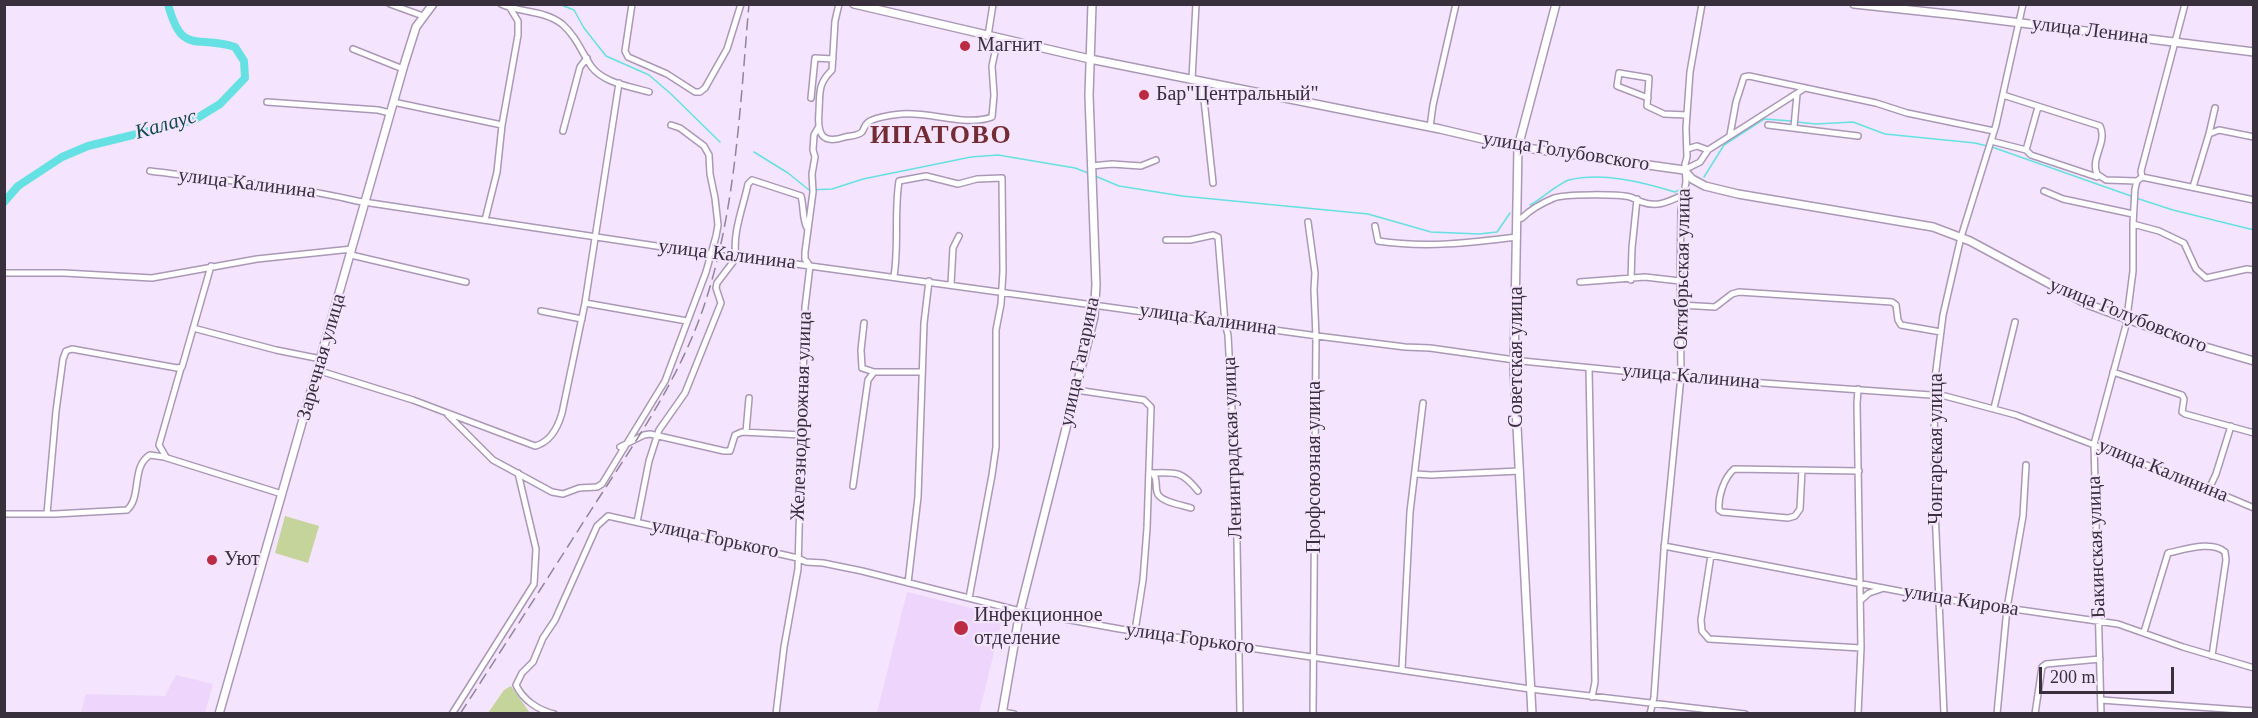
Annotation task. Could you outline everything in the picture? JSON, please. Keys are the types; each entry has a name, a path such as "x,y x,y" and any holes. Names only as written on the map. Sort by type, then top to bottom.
{"street":[{"path":"390,4 423,16"},
{"name":"Заречная улица","path":"219,714 393,102 416,27 434,4"},
{"path":"501,4 510,8 528,10 561,23 579,42 591,67 600,75 649,92"},
{"path":"632,4 625,51 632,60 667,74 693,92 700,92 705,88 727,49 741,4"},
{"path":"839,4 835,21 832,70 821,81 818,128 823,138 835,141 860,134 869,121 901,114 927,114 972,120 992,117 994,95 992,66 998,38"},
{"name":"улица Голубовского","path":"854,4 1090,59 1430,127 1518,147 1684,170 1692,179 1704,186 1727,192 1933,227 1989,250 2070,296 2195,344 2253,361"},
{"path":"988,36 993,4"},
{"name":"улица Гагарина","path":"1002,713 1020,611 1095,305 1089,95 1092,4"},
{"path":"1192,79 1196,4"},
{"path":"1430,127 1456,4"},
{"name":"Советская улица","path":"1532,714 1514,359 1518,147 1556,4"},
{"name":"Октябрьская улица","path":"1650,714 1653,703 1664,546 1681,376 1681,211 1686,182 1684,170 1687,157 1690,72 1702,4"},
{"name":"улица Ленина","path":"1854,4 2019,22 2253,52"},
{"path":"2023,4 1992,140 2101,178 2162,182 2253,200"},
{"path":"2140,179 2185,4"},
{"path":"510,8 518,21"},
{"path":"485,220 497,172 502,124 518,35 518,21 522,13 528,10"},
{"path":"353,49 403,69"},
{"path":"811,98 815,57 833,59"},
{"path":"563,131 580,67 587,58"},
{"path":"1648,98 1617,86 1619,73 1649,78 1648,98 1647,106 1664,114 1687,115"},
{"path":"1730,135 1740,86 1744,77 1749,76 1994,131"},
{"path":"813,80 821,81"},
{"path":"1203,81 1213,183"},
{"path":"317,370 535,446 549,438 559,423 582,319 619,83"},
{"path":"1684,170 1700,162 1708,150 1730,135 1805,88"},
{"path":"1794,127 1797,94"},
{"path":"2003,95 2100,126 2103,135 2094,165 2101,178"},
{"path":"267,102 378,110 390,113"},
{"path":"393,102 502,124"},
{"path":"2026,150 2038,107"},
{"path":"2193,187 2215,108"},
{"path":"447,414 492,460 552,492 563,494 597,487 602,483 665,381 706,272 718,225 709,155 704,146 680,128 671,125"},
{"path":"1768,125 1857,136"},
{"name":"Железнодорожная улица","path":"776,714 798,558 806,290 810,266 805,259 813,190 814,135 818,128"},
{"path":"2209,134 2219,130 2253,137"},
{"name":"Чонгарская улица","path":"1944,714 1938,598 1934,394 1941,332 1961,237 1992,140"},
{"path":"1687,149 1697,146 1708,150"},
{"path":"1091,168 1112,164 1141,166 1156,160"},
{"name":"улица Калинина","path":"150,171 312,191 736,258 745,257 894,276 1316,336 1589,368 1934,394 1994,408 2094,444 2253,508"},
{"path":"894,276 897,260 896,199 899,181 926,176 958,184 977,179 1002,178 1002,292 996,330 996,447 969,598"},
{"name":"Бакинская улица","path":"2101,714 2094,444 2127,319 2133,272 2135,189 2140,179"},
{"path":"637,522 649,461 659,430 685,393 721,303 716,288 717,283 736,258 738,225 748,184 752,180 801,196 804,205 803,221 807,230"},
{"path":"2043,191 2063,200 2133,214"},
{"path":"1518,219 1531,209 1555,198 1607,194 1665,204 1683,195"},
{"path":"1631,279 1632,248 1637,207 1640,201"},
{"name":"Профсоюзная улица","path":"1308,222 1316,273 1314,290 1316,336 1313,714"},
{"path":"2133,224 2159,231 2184,243 2196,269 2206,278 2247,269 2253,270"},
{"path":"1375,226 1378,241 1395,244 1463,244 1518,237"},
{"path":"951,284 953,248 959,236"},
{"name":"Ленинградская улица","path":"1166,240 1182,241 1217,236 1228,335 1236,485 1240,714"},
{"path":"4,273 64,273 152,278 211,266 311,252 352,252 466,282"},
{"path":"168,459 160,450 159,445 211,266"},
{"path":"1580,282 1646,277 1680,281"},
{"path":"908,583 918,497 924,323 929,281"},
{"path":"1680,305 1715,307 1732,294 1739,292 1892,302 1896,305 1901,325 1941,332"},
{"path":"585,303 687,321"},
{"path":"541,311 582,319"},
{"path":"1994,408 2015,322"},
{"path":"864,324 862,368 874,372 922,372"},
{"path":"193,328 276,350 321,359"},
{"path":"47,514 56,411 66,351 72,349 183,366"},
{"path":"1589,368 1594,682 1592,697"},
{"path":"853,486 868,380 874,372"},
{"path":"2113,372 2182,395 2184,399 2182,412 2185,414 2253,433"},
{"path":"1858,389 1861,583 1858,714"},
{"path":"1076,390 1144,400 1150,404 1152,473 1148,499 1143,580 1135,631"},
{"path":"746,432 749,398"},
{"path":"1402,669 1410,513 1423,403"},
{"path":"2209,489 2231,426"},
{"path":"620,447 644,435 730,451 735,435 746,432 801,435"},
{"path":"4,514 127,510 132,504 140,466 144,459 151,455 282,494"},
{"path":"1997,714 2007,608 2023,516 2026,465"},
{"path":"1802,470 1800,509 1796,516 1788,518 1719,510 1720,492 1734,469 1802,470 1858,471"},
{"path":"1152,473 1168,471 1183,475 1198,490"},
{"path":"1416,474 1520,471"},
{"path":"452,714 534,584 536,549 518,473"},
{"path":"1152,473 1157,479 1157,493 1162,498"},
{"path":"1148,499 1162,498 1191,508"},
{"name":"улица Горького","path":"554,714 540,710 526,699 516,685 522,673 533,662 597,526 608,516 798,558 806,562 823,563 1020,611 1135,631 1530,689 1745,714"},
{"name":"улица Кирова","path":"1664,546 1938,598 2099,621 2144,632 2253,668"},
{"path":"2144,632 2168,553 2203,547 2219,548 2224,551 2226,557 2212,656"},
{"path":"1712,555 1701,620 1702,631 1709,639 1861,648"},
{"path":"1861,601 1869,593 1883,588"},
{"path":"2035,714 2042,667 2046,664 2100,658"},
{"path":"2101,700 2253,711"},
{"path":"1002,713 1014,714"}],"shaded area":[{"path":"907,592 1003,616 979,713 877,713"},
{"path":"176,675 213,684 205,713 81,713 86,694 165,696"}],"green space":[{"path":"285,516 319,526 308,563 275,553"},
{"path":"511,686 530,713 488,713 504,690"}],"waterway":[{"name":"Калаус","path":"4,202 18,186 62,157 88,146 194,120 220,104 245,78 244,61 235,47 185,37 173,21 168,4"},
{"path":"559,4 574,10 584,28 606,56 649,75 720,142"},
{"path":"1704,177 1724,145 1764,119 1792,121"},
{"path":"1797,122 1816,124 1853,122 1885,134 1987,146"},
{"path":"1992,147 2131,196"},
{"path":"754,152 788,173 809,190 832,189 863,179 971,157 998,155 1075,168 1088,173"},
{"path":"1095,176 1119,186 1182,196 1368,214 1431,232 1479,234 1497,232 1510,213"},
{"path":"1530,205 1565,182 1582,178 1622,179 1675,192 1679,190"},
{"path":"2136,198 2173,210 2254,230"}],"railway":[{"path":"460,714 639,436 668,387 693,336 714,272 730,197 749,4"}],"place":[{"name":"Магнит","path":"965,46"},
{"name":"Бар\"Центральный\"","path":"1144,95"},
{"name":"Уют","path":"212,560"},
{"name":"Инфекционное отделение","path":"961,628"}],"district":[{"name":"ИПАТОВО","path":"941,136"}]}
